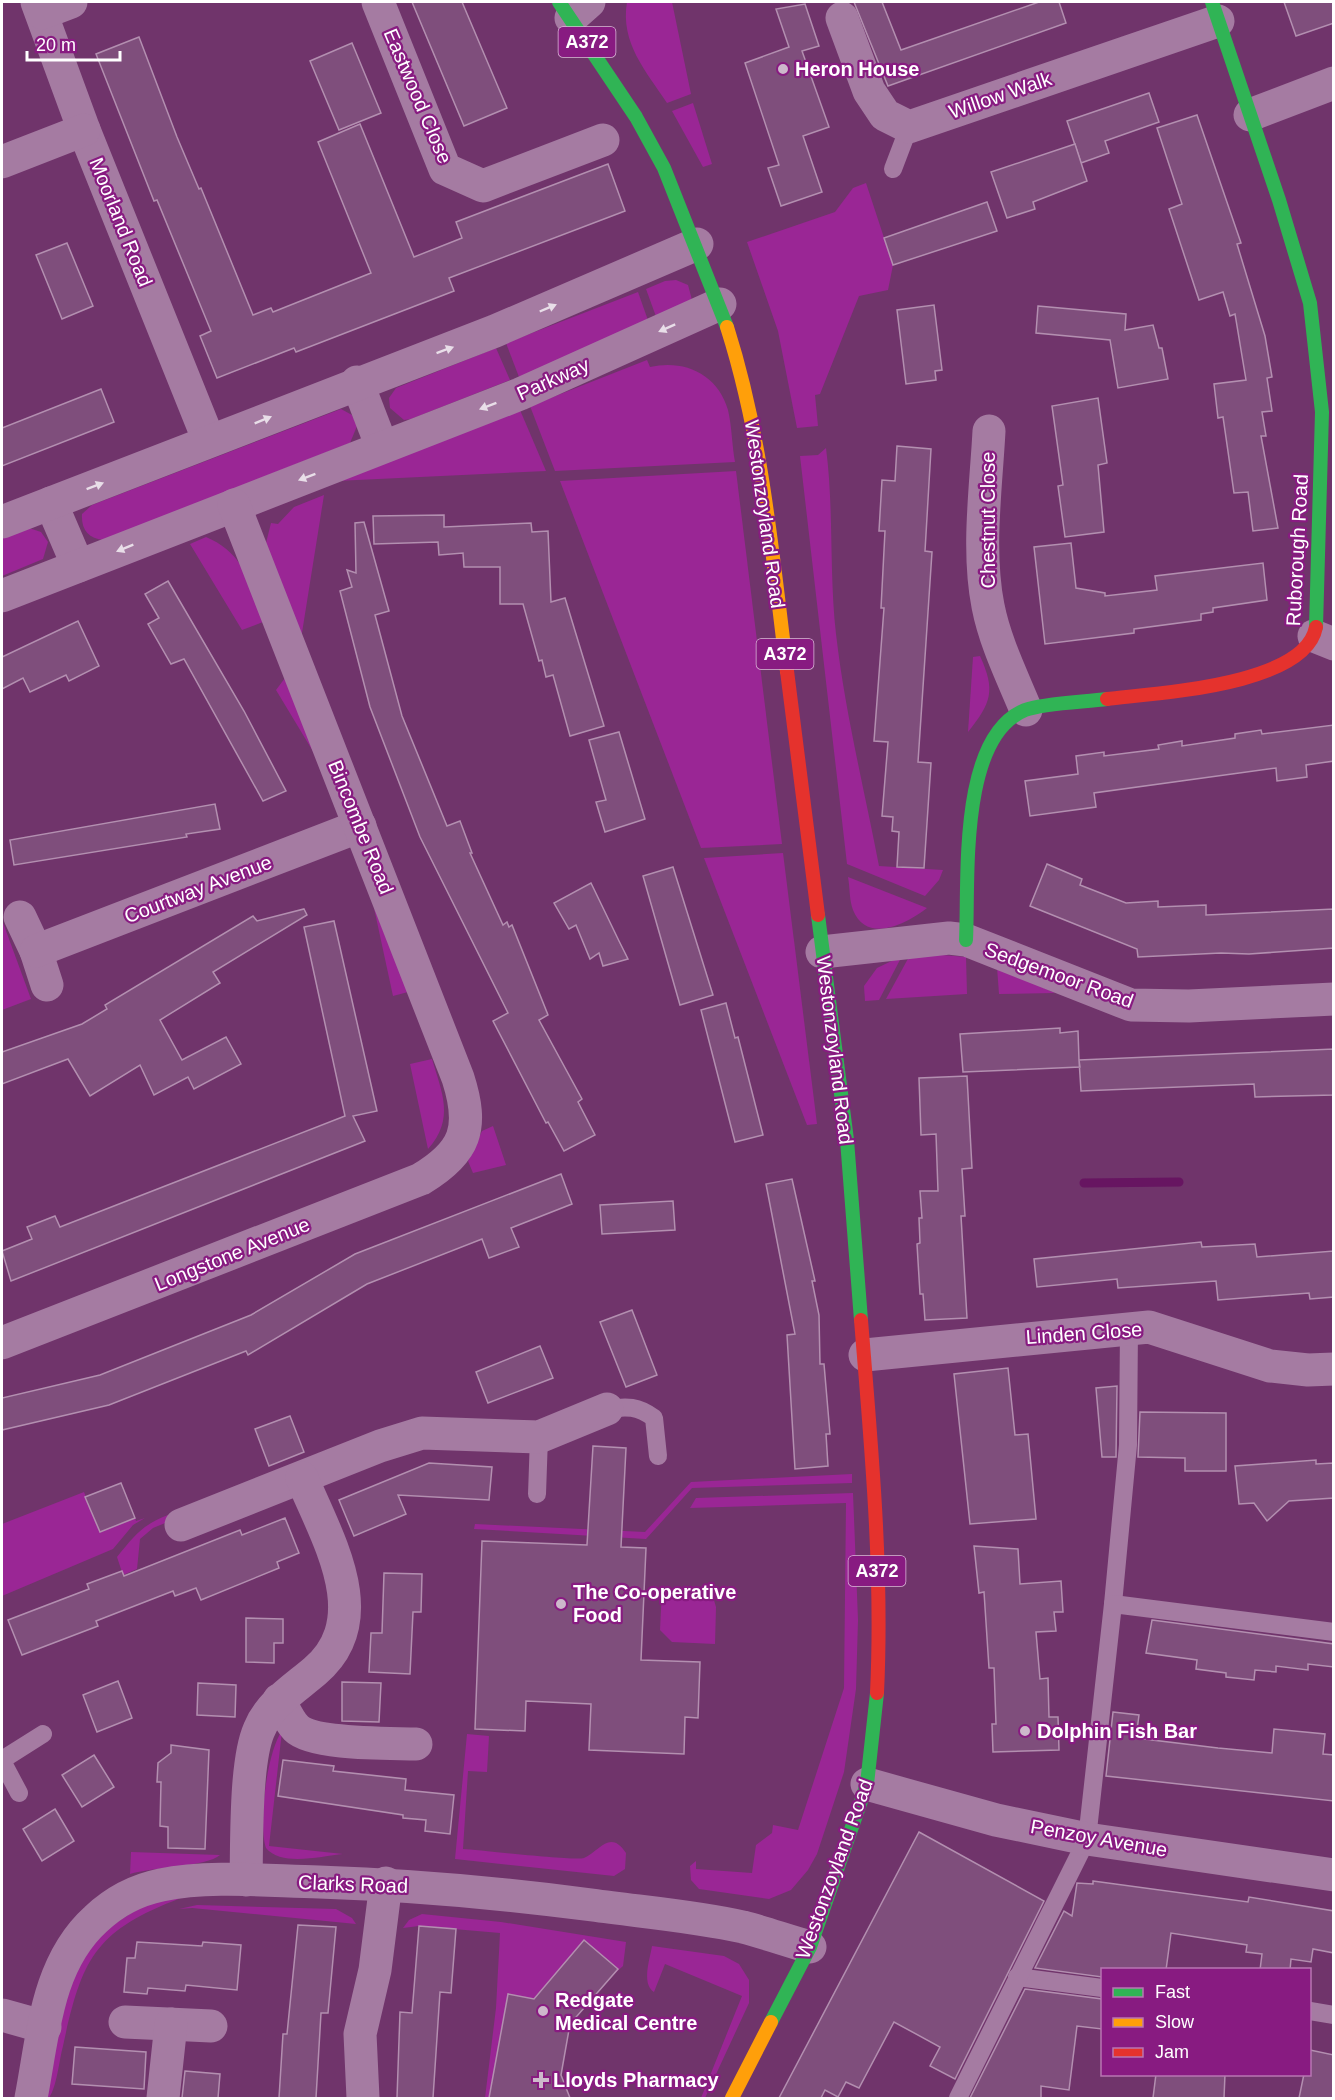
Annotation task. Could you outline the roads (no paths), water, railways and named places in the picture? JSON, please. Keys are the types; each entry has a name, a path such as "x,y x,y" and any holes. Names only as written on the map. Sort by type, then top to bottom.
{"main road":[{"name":"Westonzoyland Road","path":"573,7 648,136 697,244 720,304 746,386 761,465 847,1140 865,1355 873,1471 880,1637 876,1719 867,1784 810,1947 732,2098"},
{"name":"Ruborough Road","path":"966,940 975,798 983,759 990,742 1001,729 1026,710 1235,682 1273,670 1305,647 1324,640 1318,613 1322,412 1310,303 1215,11"}],"street":[{"name":"Eastwood Close","path":"378,2 445,169 483,186 603,140"},
{"name":"Moorland Road","path":"50,5 84,130 209,441"},
{"name":"Willow Walk","path":"909,127 1215,11"},
{"path":"842,18 869,91 885,114 909,127"},
{"path":"1250,115 1334,83"},
{"path":"2,162 84,130"},
{"path":"2,522 357,382 495,331 697,244"},
{"name":"Parkway","path":"2,596 520,394 720,304"},
{"path":"357,382 382,447"},
{"name":"Chestnut Close","path":"989,431 984,531 988,607 1026,710"},
{"path":"51,503 78,566"},
{"name":"Bincombe Road","path":"234,505 465,1100 466,1118 456,1152"},
{"name":"Courtway Avenue","path":"36,951 360,826"},
{"path":"20,916 36,951 47,985"},
{"name":"Sedgemoor Road","path":"822,952 933,939 966,940 1131,1005 1189,1006 1334,999"},
{"name":"Longstone Avenue","path":"2,1343 421,1179 440,1168 456,1152"},
{"name":"Linden Close","path":"865,1355 1129,1327 1149,1327 1270,1366 1308,1370 1334,1369"},
{"path":"181,1526 380,1446 422,1433 538,1437 607,1408"},
{"path":"246,1880 249,1800 258,1731 279,1700 315,1671 329,1656 339,1635 345,1607 341,1574 302,1478"},
{"path":"279,1700 292,1723 304,1733 354,1742 416,1744"},
{"name":"Penzoy Avenue","path":"867,1784 996,1820 1087,1839 1334,1875"},
{"name":"Clarks Road","path":"31,2098 55,1979 71,1948 96,1918 112,1906 142,1890 163,1885 246,1880 386,1883 653,1913 742,1927 810,1947"},
{"path":"363,2098 360,2034 375,1970 386,1883"},
{"path":"2,2015 45,2026"},
{"path":"125,2022 211,2026"},
{"path":"163,2098 171,2024"}],"lane":[{"path":"893,169 909,127"},
{"path":"958,2098 1087,1839 1128,1445 1129,1327"},
{"path":"607,1408 624,1406 640,1408 654,1418 658,1456"},
{"path":"537,1494 538,1437"},
{"path":"1113,1604 1334,1632"},
{"path":"20,1793 2,1761 43,1734"},
{"path":"1017,1977 1101,1988"},
{"path":"1311,2011 1334,2015"}],"waterway":[{"path":"1084,1183 1179,1182"}],"place":[{"name":"Heron House","path":"783,69"},
{"name":"The Co-operative Food","path":"561,1604"},
{"name":"Dolphin Fish Bar","path":"1025,1731"},
{"name":"Redgate Medical Centre","path":"543,2011"},
{"name":"Lloyds Pharmacy","path":"541,2080"}]}
